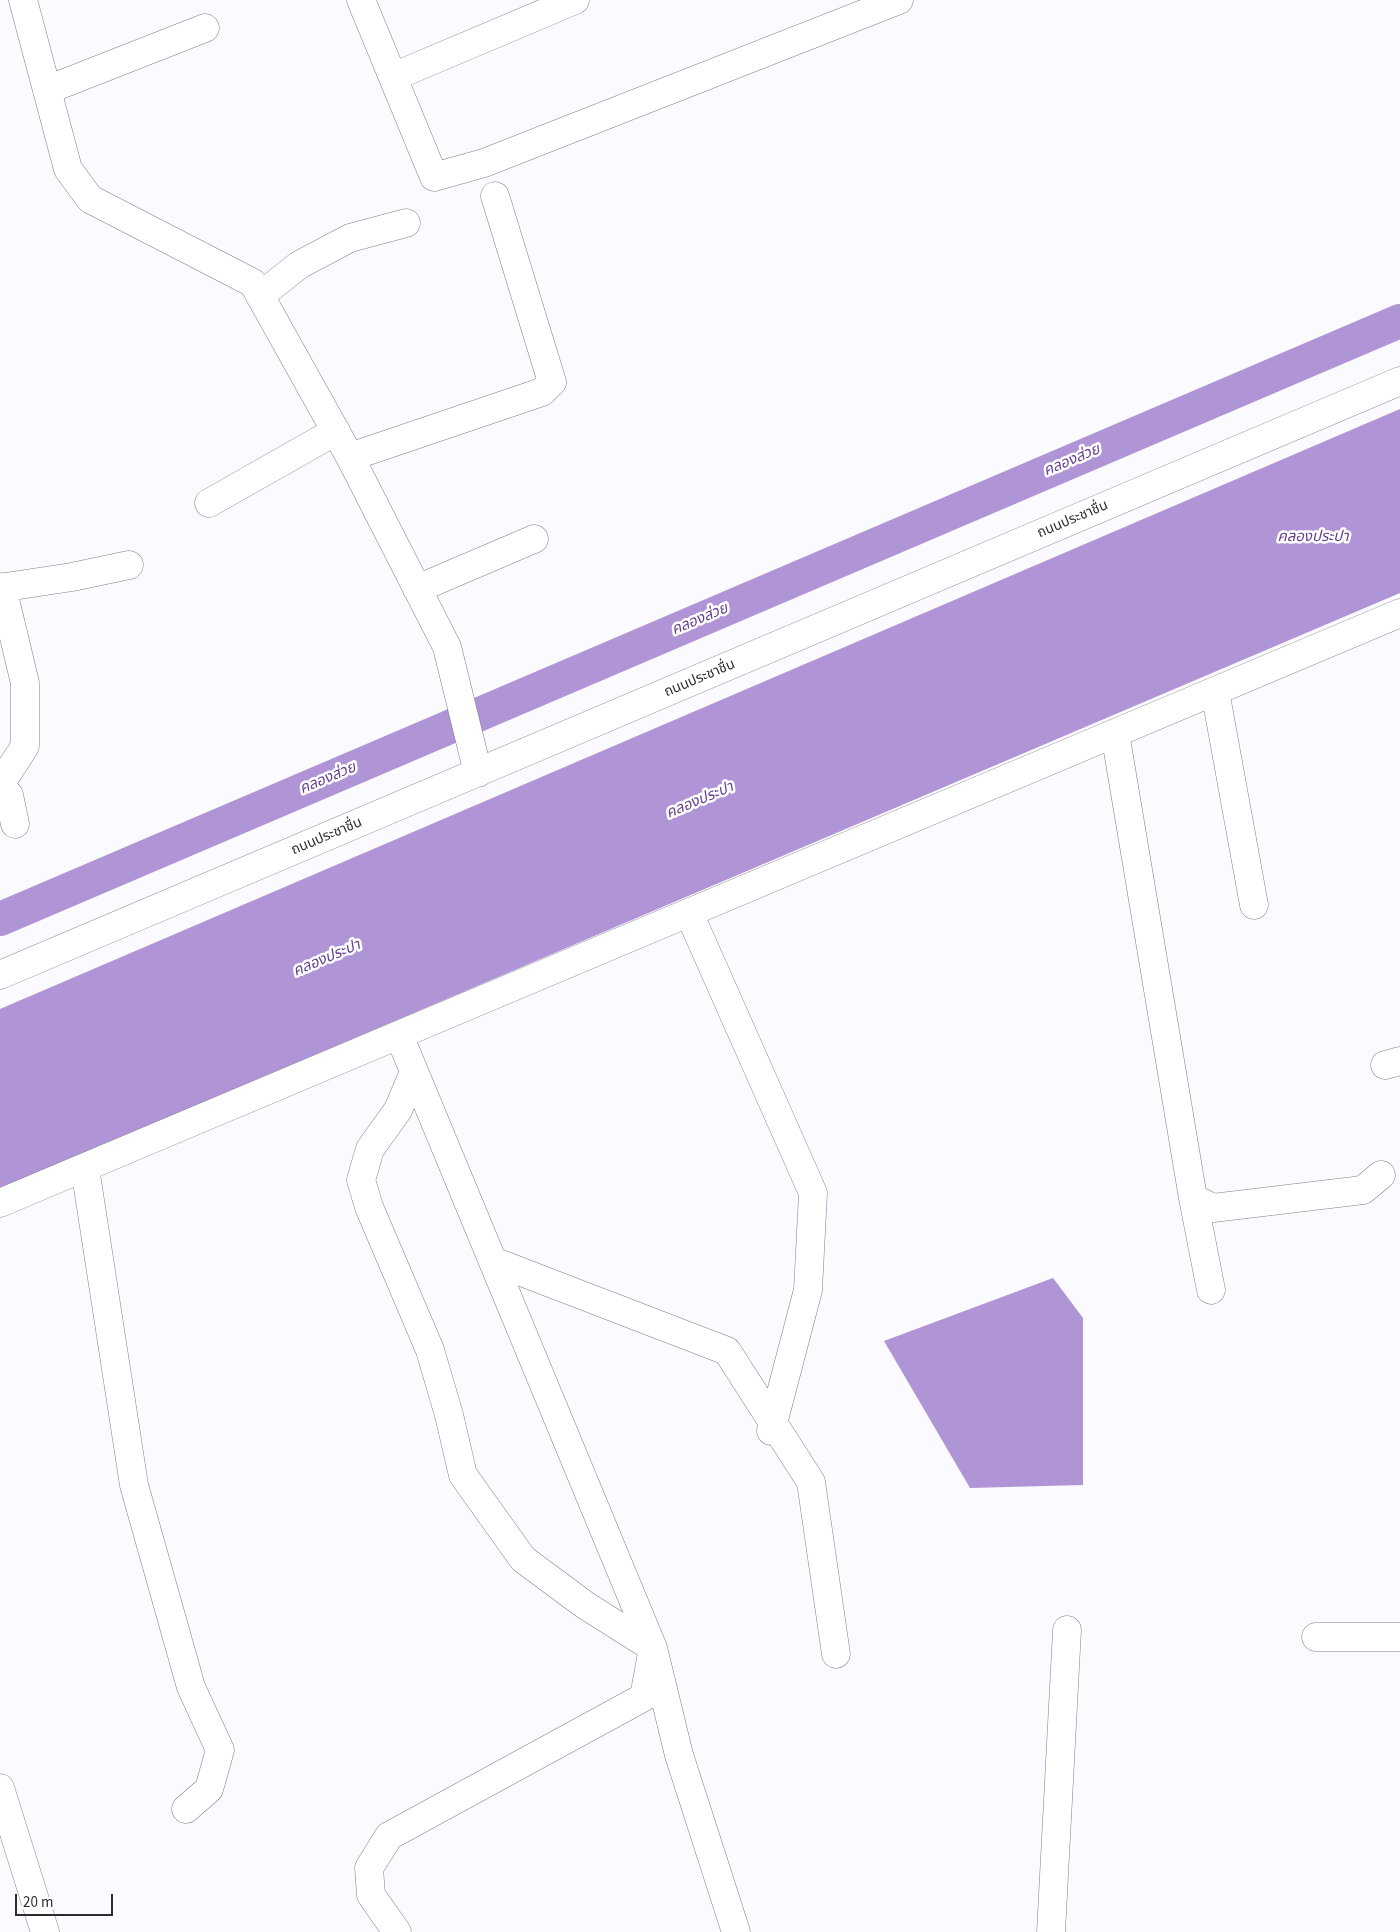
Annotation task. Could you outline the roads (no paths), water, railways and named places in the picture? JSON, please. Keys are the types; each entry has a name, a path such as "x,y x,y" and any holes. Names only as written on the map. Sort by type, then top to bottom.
{"street":[{"path":"23,0 68,169 90,199 253,283 350,457 447,647 478,773"},
{"path":"361,0 434,177 484,163 899,0"},
{"path":"393,77 575,0"},
{"path":"47,90 205,28"},
{"path":"350,457 542,392 552,382 495,196"},
{"path":"260,296 299,265 350,238 406,223"},
{"name":"ถนนประชาชื่น","path":"0,975 1400,382"},
{"path":"209,503 336,431"},
{"path":"417,589 534,539"},
{"path":"15,824 9,795 0,785 25,746 25,683 1,587 72,577 129,565"},
{"path":"0,1203 1400,612"},
{"path":"1215,691 1254,905"},
{"path":"1114,733 1193,1198 1211,1290"},
{"path":"688,913 813,1193 808,1290 772,1427"},
{"path":"399,1035 653,1648 678,1755 736,1932"},
{"path":"414,1072 398,1110 370,1149 361,1180 369,1207 430,1350 449,1415 463,1475 522,1560 585,1605 653,1648"},
{"path":"85,1168 134,1486 191,1687 220,1750 208,1789 186,1809"},
{"path":"1193,1198 1213,1208 1363,1190 1382,1175"},
{"path":"493,1261 727,1351 772,1427 811,1482 836,1654"},
{"path":"1051,1932 1067,1630"},
{"path":"1316,1637 1400,1636"},
{"path":"397,1932 371,1895 369,1868 389,1836 644,1697 653,1648"},
{"path":"0,1788 45,1932"}],"water":[{"name":"คลองประปา","path":"1400,409 1400,593 0,1189 0,1009"},
{"path":"1053,1278 1083,1318 1083,1485 970,1488 884,1341"}],"waterway":[{"name":"คลองส่วย","path":"0,919 1400,321"}]}
